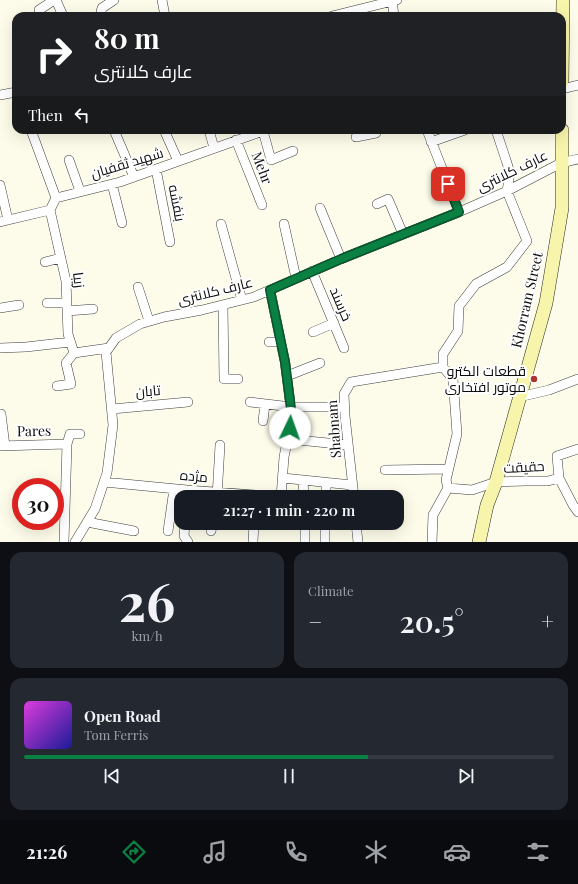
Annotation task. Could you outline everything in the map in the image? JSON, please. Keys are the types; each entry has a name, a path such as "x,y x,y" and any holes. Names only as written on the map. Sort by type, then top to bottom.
{"main road":[{"path":"562,12 563,0"},
{"name":"Khorram Street","path":"479,542 488,505 496,482 546,303 562,208 562,134"}],"street":[{"path":"39,10 55,0 61,12"},
{"path":"101,12 102,8 114,0"},
{"path":"162,0 164,12"},
{"path":"348,12 394,0 394,12"},
{"path":"566,89 578,85"},
{"path":"0,95 12,93"},
{"path":"0,185 4,221 50,210 56,198 32,134"},
{"path":"116,134 134,177"},
{"path":"166,134 178,161"},
{"path":"210,134 214,148"},
{"name":"شهید ثقفیان","path":"56,198 134,177 255,134"},
{"path":"266,134 271,160 292,151"},
{"path":"356,137 371,134"},
{"path":"429,134 459,212"},
{"path":"432,142 454,134"},
{"path":"432,542 433,514 448,488 446,480 457,434 453,379 443,367 443,354 458,331 459,306 476,284 507,267 527,241 507,191 510,173 497,134"},
{"name":"Mehr","path":"236,140 262,205"},
{"name":"عارف کلانتری","path":"109,348 116,338 140,324 164,317 254,297 312,271 459,212 507,191 561,163 578,159"},
{"path":"69,160 80,191"},
{"name":"بنفشه","path":"156,169 170,242"},
{"path":"112,184 122,224"},
{"path":"377,204 388,199 403,234"},
{"path":"320,208 341,259"},
{"name":"زیبا","path":"50,210 66,281 68,334 74,353"},
{"path":"221,224 242,300"},
{"path":"284,224 296,278"},
{"path":"45,262 61,258"},
{"name":"خرسند","path":"312,271 344,348"},
{"path":"138,287 149,322"},
{"path":"270,290 285,362 292,417 284,457 282,490"},
{"path":"47,303 67,307 93,309"},
{"path":"0,308 19,305"},
{"path":"223,305 224,379 238,379"},
{"path":"313,332 334,323"},
{"path":"0,348 26,347 70,342"},
{"path":"269,342 281,342"},
{"path":"57,386 71,384 66,363 74,353 109,348"},
{"path":"75,542 95,509 107,473 113,424 106,352 109,348"},
{"path":"287,376 320,363"},
{"name":"Shabnam","path":"353,490 344,394 351,382 443,367"},
{"path":"519,397 549,390 578,379"},
{"name":"تابان","path":"112,409 188,402"},
{"path":"250,402 291,407 345,407"},
{"path":"262,421 265,404"},
{"path":"1,414 2,446"},
{"path":"67,444 70,434 80,434"},
{"path":"288,439 348,445"},
{"name":"Pares","path":"2,446 67,444 64,542"},
{"path":"218,490 220,445"},
{"name":"حقیقت","path":"448,488 472,490 496,482 548,481 559,478 558,456 578,449"},
{"path":"385,470 448,469"},
{"path":"283,478 352,485"},
{"path":"559,478 576,507"},
{"path":"303,480 304,490"},
{"name":"مژده","path":"104,482 177,490"},
{"path":"326,482 326,490"},
{"path":"168,531 174,489"},
{"path":"87,522 134,531"},
{"path":"184,530 184,536 188,542"},
{"path":"253,542 254,530"},
{"path":"305,530 305,542"},
{"path":"325,530 325,542"},
{"path":"357,530 358,542"},
{"path":"479,542 486,542"}],"place":[{"name":"قطعات الکترو موتور افتخاری","path":"534,379"}],"route":[{"path":"290,428 292,417 285,362 270,290 341,259 459,212 448,184"}]}
